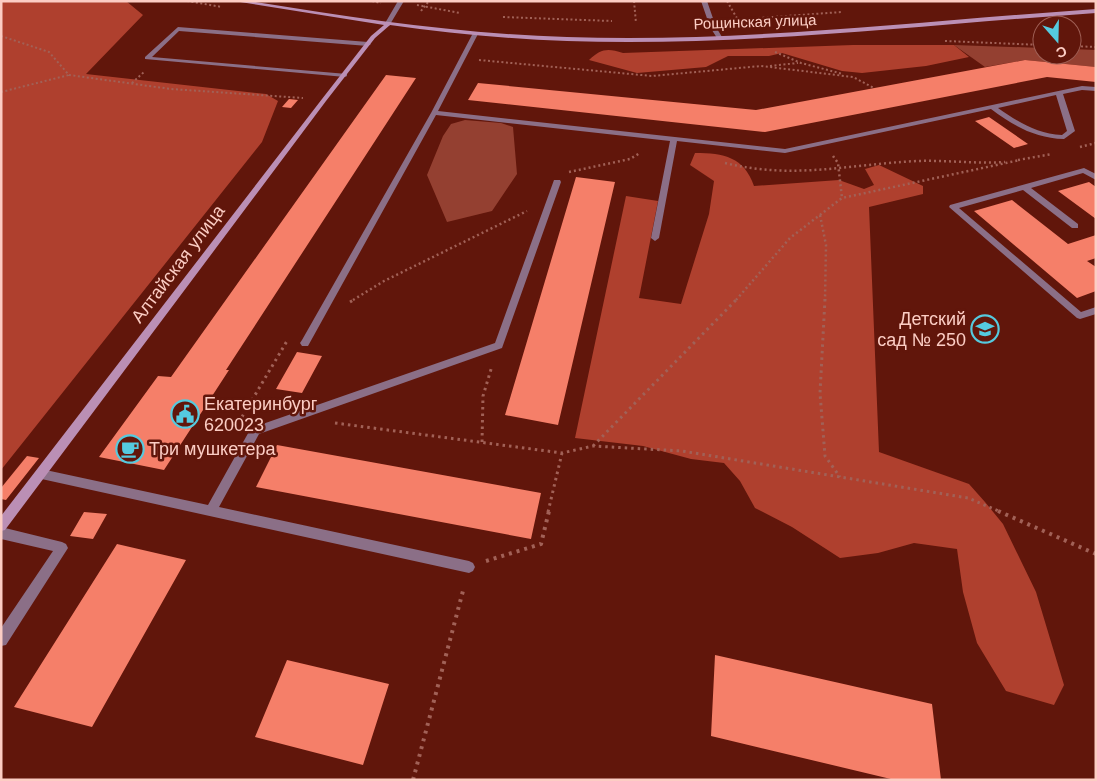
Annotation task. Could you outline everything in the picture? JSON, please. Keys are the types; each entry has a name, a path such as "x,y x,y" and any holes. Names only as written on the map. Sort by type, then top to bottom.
{"street":[{"name":"Рощинская улица","path":"237,1 387,25 415,26 475,34 569,39 719,37 838,31 1096,11"},
{"name":"Алтайская улица","path":"1,526 324,100 368,44 387,25"}],"lane":[{"path":"387,25 401,1"},
{"path":"704,1 712,27 719,37"},
{"path":"345,74 148,58 178,29 368,44"},
{"path":"305,343 434,113 475,34"},
{"path":"434,113 786,151 1082,88 1096,89"},
{"path":"992,107 1028,131 1045,137 1064,137 1071,131 1059,93"},
{"path":"655,238 674,138"},
{"path":"1096,178 1084,170 953,207 1080,316 1096,310"},
{"path":"211,511 255,431 498,345 557,182"},
{"path":"1025,187 1075,226"},
{"path":"41,474 469,566"},
{"path":"1,533 62,548 1,640"}],"path":[{"path":"634,1 636,29"},
{"path":"727,1 742,26"},
{"path":"1,36 50,52 69,75"},
{"path":"939,41 1032,45"},
{"path":"1082,46 1096,47"},
{"path":"774,50 801,63 853,77 874,88"},
{"path":"472,62 479,60 652,76 801,63"},
{"path":"761,66 853,77"},
{"path":"1,92 69,75 171,89 324,100"},
{"path":"557,182 562,173 630,159 663,137"},
{"path":"1077,148 1096,143"},
{"path":"822,144 838,163 842,198"},
{"path":"593,446 752,284 790,238 842,198 1060,153"},
{"path":"722,162 777,172 839,170 918,161 980,164 1020,160"},
{"path":"346,306 384,280 550,200"},
{"path":"820,215 826,245 821,402 825,456 840,477"},
{"path":"482,442 483,396 498,345"},
{"path":"333,423 562,453 593,446 682,451 968,498 1096,554"},
{"path":"413,780 469,566 541,544 562,453"}],"shaded area":[{"path":"1,1 126,1 143,15 86,74 266,94 278,101 262,142 1,470"},
{"path":"853,45 954,45 969,57 926,66 862,73 842,71 782,53 769,56 728,56 706,67 637,73 589,60 605,50 623,53"},
{"path":"954,45 1032,48 1032,61 1025,60 985,67"},
{"path":"1082,49 1096,50 1096,67 1076,65 1082,65"},
{"path":"465,120 501,123 513,127 517,174 492,211 447,222 427,175 443,136 451,124"},
{"path":"695,153 715,154 732,159 745,169 754,186 839,180 864,189 874,185 865,169 879,165 923,186 923,194 869,207 879,452 969,484 1003,524 1036,592 1064,685 1054,705 1006,691 977,643 963,592 957,549 914,543 878,553 840,558 792,527 755,508 740,481 724,463 691,459 643,446 575,438 626,196 658,201 639,298 681,304 709,214 714,181 690,165"}],"building":[{"path":"1025,60 1032,61 1032,65 1096,67 1096,82 1047,77 765,132 468,100 478,83 756,110"},
{"path":"386,75 416,78 226,370 229,370 164,470 99,457 158,376 171,377"},
{"path":"289,99 298,100 291,108 282,107"},
{"path":"989,117 1028,144 1014,148 975,121"},
{"path":"576,177 615,182 558,425 505,415"},
{"path":"1089,182 1096,187 1096,219 1058,191"},
{"path":"1012,200 1068,244 1096,235 1096,258 1087,261 1096,267 1096,291 1077,298 974,211"},
{"path":"297,352 322,356 302,393 276,389"},
{"path":"277,445 541,493 531,539 256,487"},
{"path":"27,456 39,458 6,500 1,499 1,488"},
{"path":"84,512 107,514 93,539 70,536"},
{"path":"117,544 186,560 92,727 14,707"},
{"path":"715,655 932,704 941,780 895,780 711,736"},
{"path":"287,660 389,684 363,765 255,737"}],"place":[{"name":"Детский сад № 250","path":"985,329"},
{"name":"Екатеринбург 620023","path":"185,414"},
{"name":"Три мушкетера","path":"130,449"}]}
